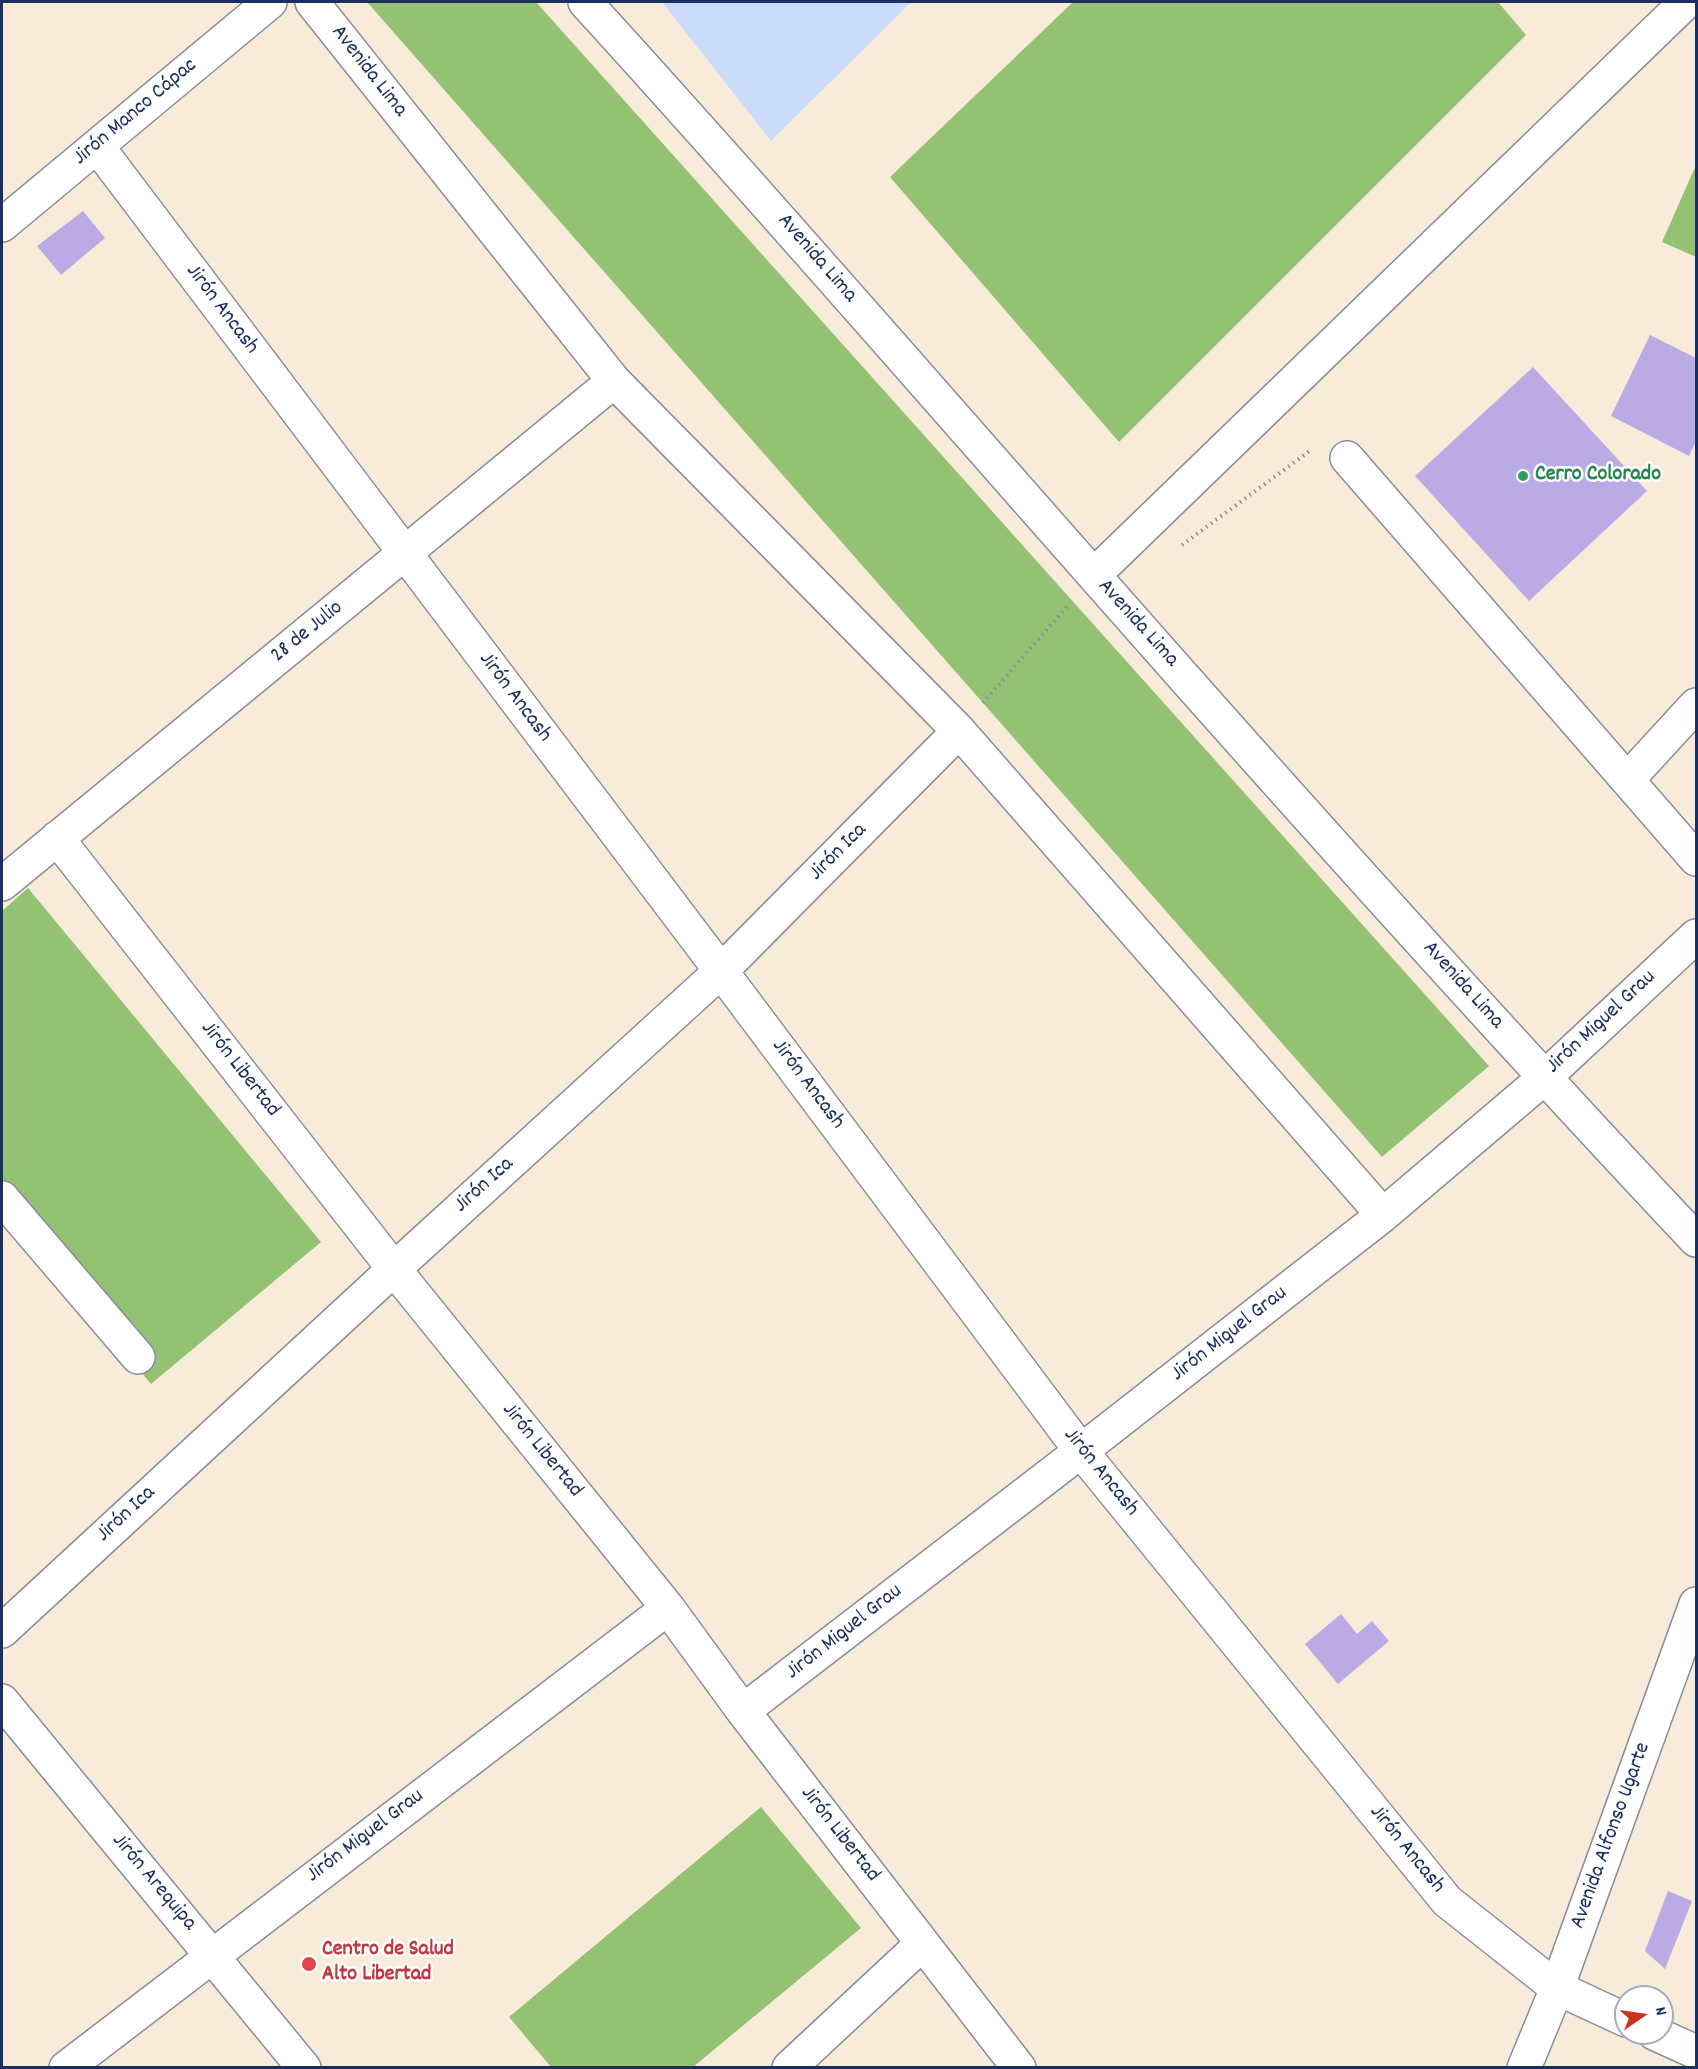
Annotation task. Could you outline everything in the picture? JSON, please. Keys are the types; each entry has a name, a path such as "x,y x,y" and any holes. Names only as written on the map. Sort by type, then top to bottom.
{"street":[{"name":"Jirón Manco Cápac","path":"2,225 270,2"},
{"name":"Avenida Lima","path":"312,2 614,381 959,730 1383,1215"},
{"name":"Avenida Lima","path":"585,2 723,153 1094,575 1544,1078 1696,1240"},
{"path":"1094,575 1686,2"},
{"name":"Jirón Ancash","path":"97,146 1081,1451 1447,1901 1557,1988 1614,2014"},
{"name":"28 de Julio","path":"2,884 614,381"},
{"path":"1347,458 1696,859"},
{"path":"1628,780 1696,705"},
{"name":"Jirón Ica","path":"2,1631 721,971 959,730"},
{"name":"Jirón Libertad","path":"57,838 394,1269 668,1608 743,1711 1019,2067"},
{"name":"Jirón Miguel Grau","path":"743,1711 1383,1215 1544,1078 1696,936"},
{"path":"2,1198 138,1357"},
{"name":"Avenida Alfonso Ugarte","path":"1524,2067 1557,1988 1696,1604"},
{"name":"Jirón Miguel Grau","path":"66,2067 668,1608"},
{"name":"Jirón Arequipa","path":"2,1701 304,2067"},
{"path":"789,2067 922,1944"},
{"path":"1674,2042 1696,2052"}],"path":[{"path":"1179,548 1330,436 1347,458"},
{"path":"959,730 1094,575"}],"shaded area":[{"path":"662,2 911,2 771,141"}],"green space":[{"path":"367,2 536,2 1489,1066 1382,1157"},
{"path":"1073,2 1498,2 1526,35 1119,442 890,177"},
{"path":"1696,165 1696,257 1662,242"},
{"path":"28,888 321,1242 151,1384 2,1205 2,911"},
{"path":"761,1807 861,1928 693,2067 551,2067 509,2017"}],"building":[{"path":"83,211 105,238 61,275 37,246"},
{"path":"1650,335 1696,358 1696,441 1689,456 1611,416"},
{"path":"1533,367 1647,491 1529,601 1415,476"},
{"path":"1341,1614 1357,1634 1372,1621 1389,1641 1338,1684 1305,1644"},
{"path":"1668,1891 1692,1901 1665,1969 1645,1951"}],"place":[{"name":"Cerro Colorado","path":"1523,476"},
{"name":"Centro de Salud Alto Libertad","path":"309,1964"}]}
